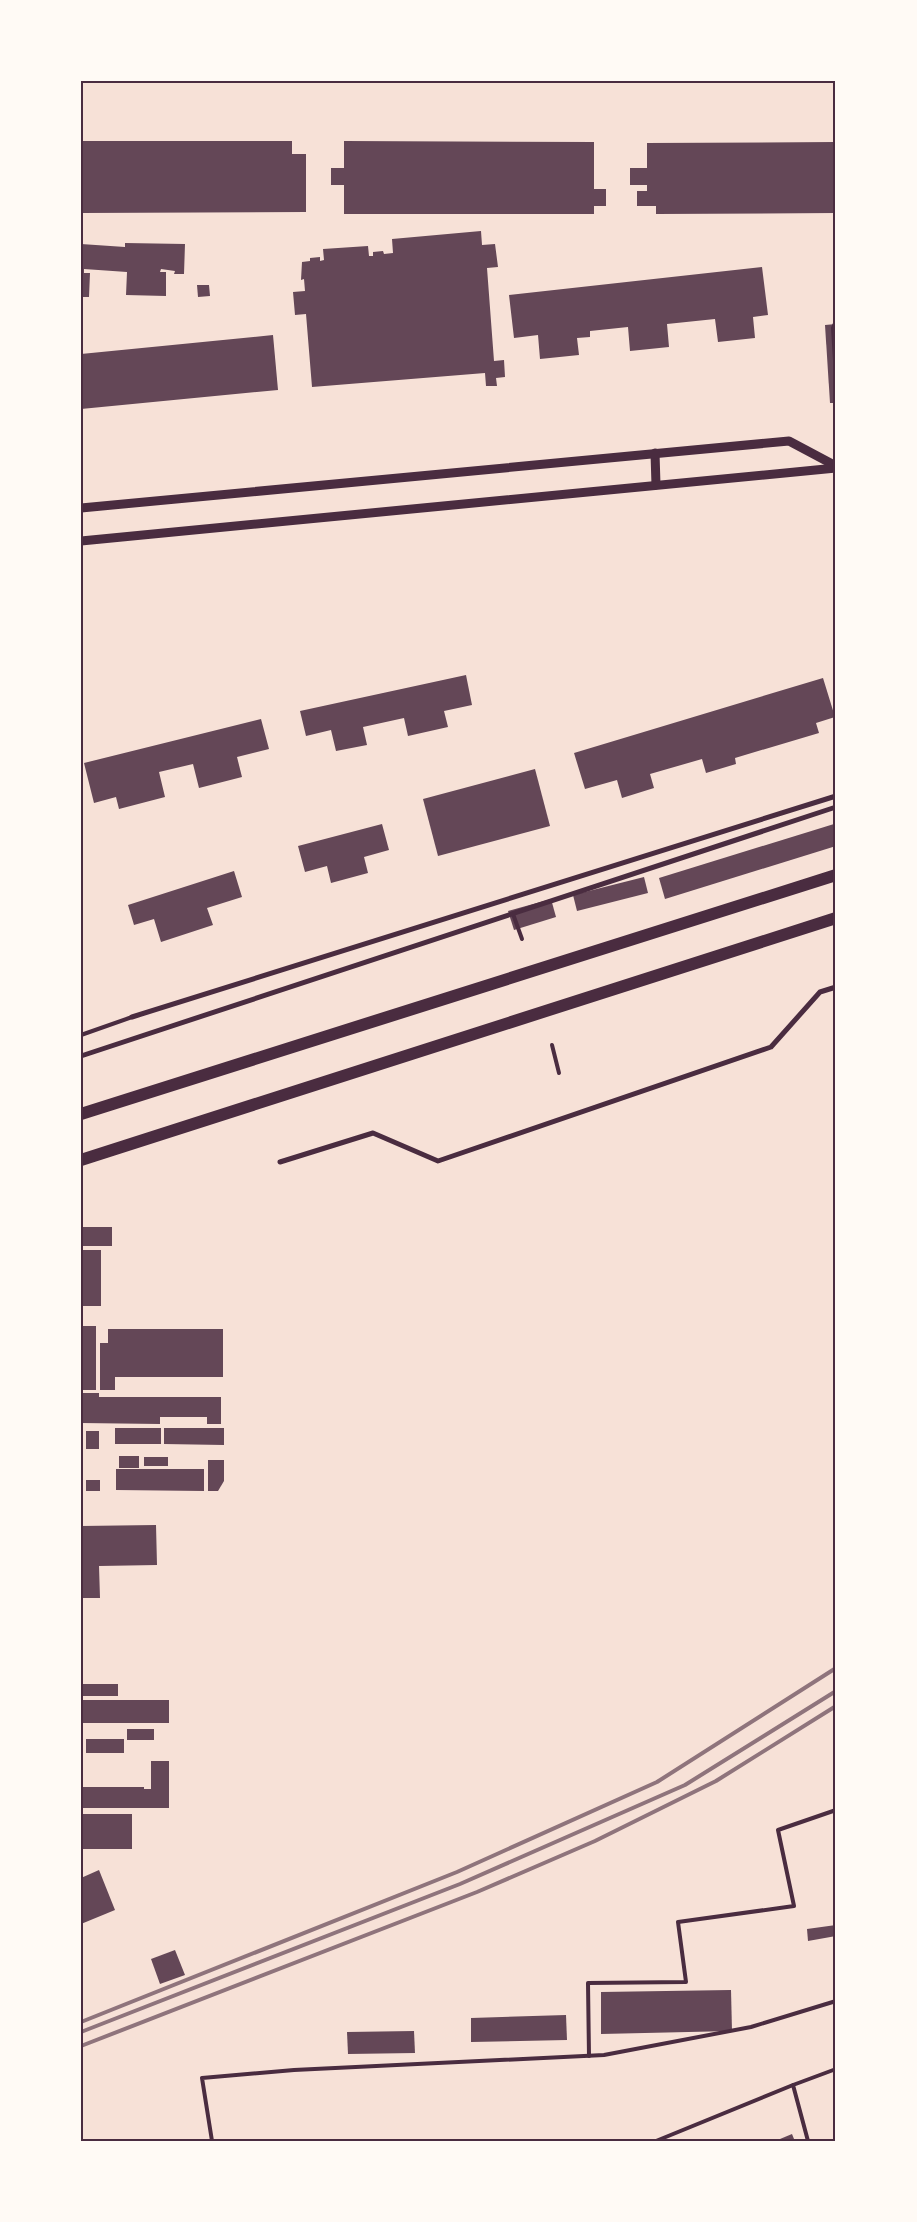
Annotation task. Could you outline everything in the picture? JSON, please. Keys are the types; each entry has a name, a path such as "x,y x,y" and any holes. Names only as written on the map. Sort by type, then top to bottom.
{"highway":[{"path":"81,1114 836,875"},
{"path":"81,1160 836,918"}],"street":[{"path":"81,508 789,441 836,467"},
{"path":"655,453 656,485"},
{"path":"81,541 836,467"},
{"path":"132,1017 836,796"},
{"path":"81,1056 836,808"},
{"path":"280,1162 373,1134 438,1161 771,1047 820,992 836,987"}],"lane":[{"path":"836,321 833,328 836,377"},
{"path":"513,914 522,939"},
{"path":"81,1035 132,1017"},
{"path":"552,1045 559,1073"},
{"path":"589,2056 588,1983 686,1982 678,1922 794,1906 778,1830 836,1810"},
{"path":"212,2141 202,2078 294,2070 604,2055 752,2027 836,2001"},
{"path":"656,2141 836,2069"},
{"path":"793,2085 808,2141"}],"building":[{"path":"81,141 292,141 292,154 306,154 306,212 81,213"},
{"path":"344,141 594,142 594,189 606,189 606,206 594,206 594,214 344,214 344,185 331,185 331,168 344,168"},
{"path":"836,142 836,213 656,214 656,206 637,206 637,191 647,191 647,185 630,185 630,168 647,168 647,143"},
{"path":"481,231 482,245 495,244 498,267 487,268 494,361 504,360 505,377 496,378 497,386 486,386 485,373 312,387 306,314 295,315 293,292 305,291 304,279 301,280 302,262 310,261 310,258 320,257 320,261 324,260 323,249 368,246 369,256 373,256 373,252 393,253 392,239"},
{"path":"125,243 185,244 184,274 174,274 175,271 161,269 160,272 166,272 166,296 126,295 127,272 84,269 84,273 90,273 89,297 81,297 81,244 125,247"},
{"path":"762,267 768,315 753,317 755,338 718,342 715,319 667,324 669,347 630,351 628,327 590,331 590,337 577,338 579,355 540,359 538,335 514,338 509,295"},
{"path":"197,285 209,285 210,296 198,297"},
{"path":"836,324 836,403 830,403 825,325"},
{"path":"273,335 278,390 81,409 81,354"},
{"path":"466,675 472,705 444,711 448,727 408,736 404,718 363,727 367,745 336,751 331,730 306,736 300,711"},
{"path":"823,678 835,717 816,723 819,733 735,758 736,764 706,773 702,759 650,774 654,788 622,798 617,780 585,789 574,753"},
{"path":"261,719 269,749 237,757 242,777 199,788 193,764 159,772 165,797 119,809 116,797 94,803 84,763"},
{"path":"535,769 550,826 438,856 423,799"},
{"path":"382,824 389,850 364,857 368,873 331,883 327,866 305,872 298,846"},
{"path":"834,824 836,846 665,899 659,878"},
{"path":"234,871 242,897 207,908 213,925 161,942 154,919 134,925 128,905"},
{"path":"644,877 648,893 577,911 573,895"},
{"path":"551,899 556,917 514,930 508,911"},
{"path":"81,1227 112,1227 112,1246 81,1246"},
{"path":"81,1250 101,1250 101,1306 81,1306"},
{"path":"82,1326 96,1326 96,1390 82,1390"},
{"path":"108,1329 223,1329 223,1377 115,1377 115,1390 100,1390 100,1343 108,1343"},
{"path":"81,1393 99,1393 99,1397 221,1397 221,1424 207,1424 207,1417 160,1417 160,1424 81,1423"},
{"path":"115,1428 161,1428 161,1444 115,1444"},
{"path":"164,1428 224,1428 224,1445 164,1444"},
{"path":"86,1431 99,1431 99,1449 86,1449"},
{"path":"119,1456 139,1456 139,1468 119,1468"},
{"path":"144,1457 168,1457 168,1466 144,1466"},
{"path":"208,1460 224,1460 224,1481 218,1491 208,1491"},
{"path":"116,1469 204,1469 204,1491 116,1490"},
{"path":"86,1480 100,1480 100,1491 86,1491"},
{"path":"156,1525 157,1565 99,1566 100,1598 81,1598 81,1526"},
{"path":"81,1684 118,1684 118,1696 81,1696"},
{"path":"81,1700 169,1700 169,1723 81,1723"},
{"path":"127,1729 154,1729 154,1740 127,1740"},
{"path":"86,1739 124,1739 124,1753 86,1753"},
{"path":"151,1761 169,1761 169,1808 81,1808 81,1787 144,1787 144,1789 151,1789"},
{"path":"81,1814 132,1814 132,1849 81,1849"},
{"path":"99,1870 115,1910 81,1924 81,1878"},
{"path":"836,1925 836,1936 808,1941 807,1929"},
{"path":"175,1950 185,1975 160,1984 151,1959"},
{"path":"731,1990 732,2031 601,2034 601,1992"},
{"path":"566,2015 567,2040 471,2042 471,2018"},
{"path":"414,2031 415,2053 348,2054 347,2032"},
{"path":"792,2134 794,2139 781,2141 780,2139"}],"railway":[{"path":"81,2022 457,1872 657,1782 836,1668"},
{"path":"81,2032 460,1884 685,1785 836,1691"},
{"path":"81,2046 477,1892 595,1841 716,1781 836,1706"}]}
